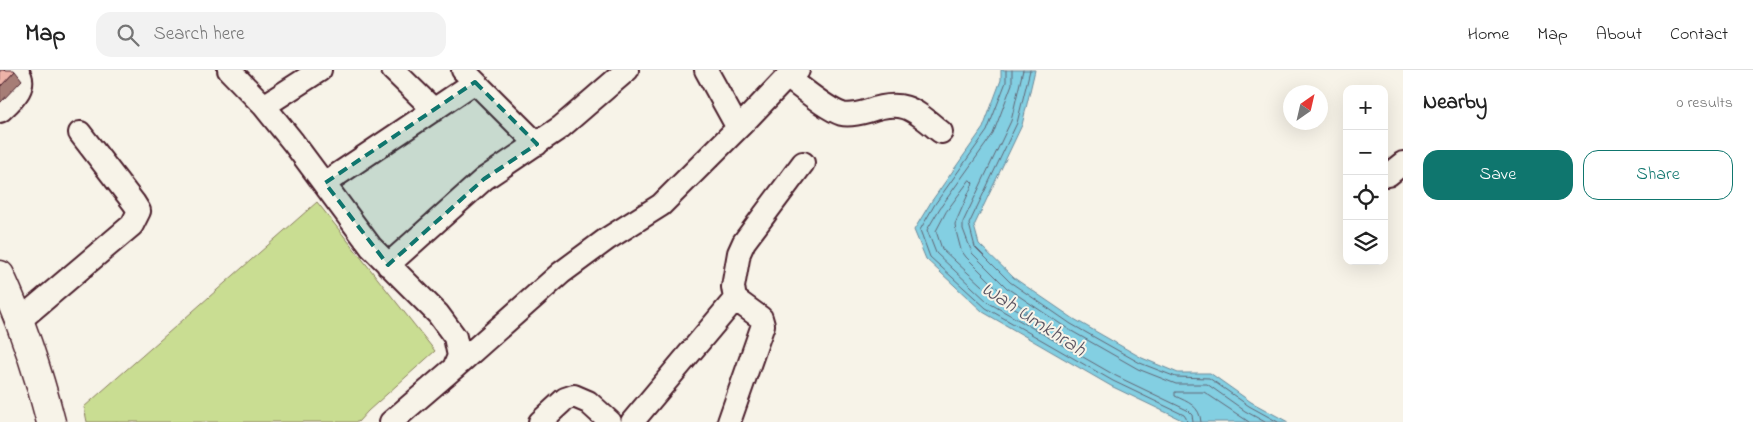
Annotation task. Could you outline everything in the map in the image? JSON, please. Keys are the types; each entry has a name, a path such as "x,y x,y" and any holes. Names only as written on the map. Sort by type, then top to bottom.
{"street":[{"path":"0,111 20,90 22,80 16,70"},
{"path":"229,70 264,106 325,183 352,223 388,265 438,314 455,337 459,356 454,368"},
{"path":"264,106 320,70"},
{"path":"393,70 434,110"},
{"path":"388,265 484,179 561,127 627,70"},
{"path":"706,70 738,128"},
{"path":"391,422 561,272 661,204 792,74 817,99 843,114 861,113 894,104 918,113 941,132"},
{"path":"325,183 434,110 469,76 538,144"},
{"path":"20,320 132,225 140,211 80,133"},
{"path":"729,422 762,325 761,318 735,299 733,288 739,253 744,242 803,163"},
{"path":"0,275 20,320 39,374 51,422"},
{"path":"632,422 735,299"},
{"path":"540,422 565,399 574,396 588,402 610,422"}],"highlighted area":[{"path":"475,82 537,144 484,179 388,265 325,183"}],"green space":[{"path":"317,202 435,351 358,422 87,422 84,407"}],"water":[{"name":"Wah Umkhrah","path":"1001,70 1035,70 1022,125 974,226 979,244 1014,278 1074,319 1142,358 1178,373 1210,373 1251,402 1288,422 1186,422 1111,386 983,312 926,259 914,230 931,202 983,128 1001,80"}],"building":[{"path":"0,70 15,71 0,87"}]}
